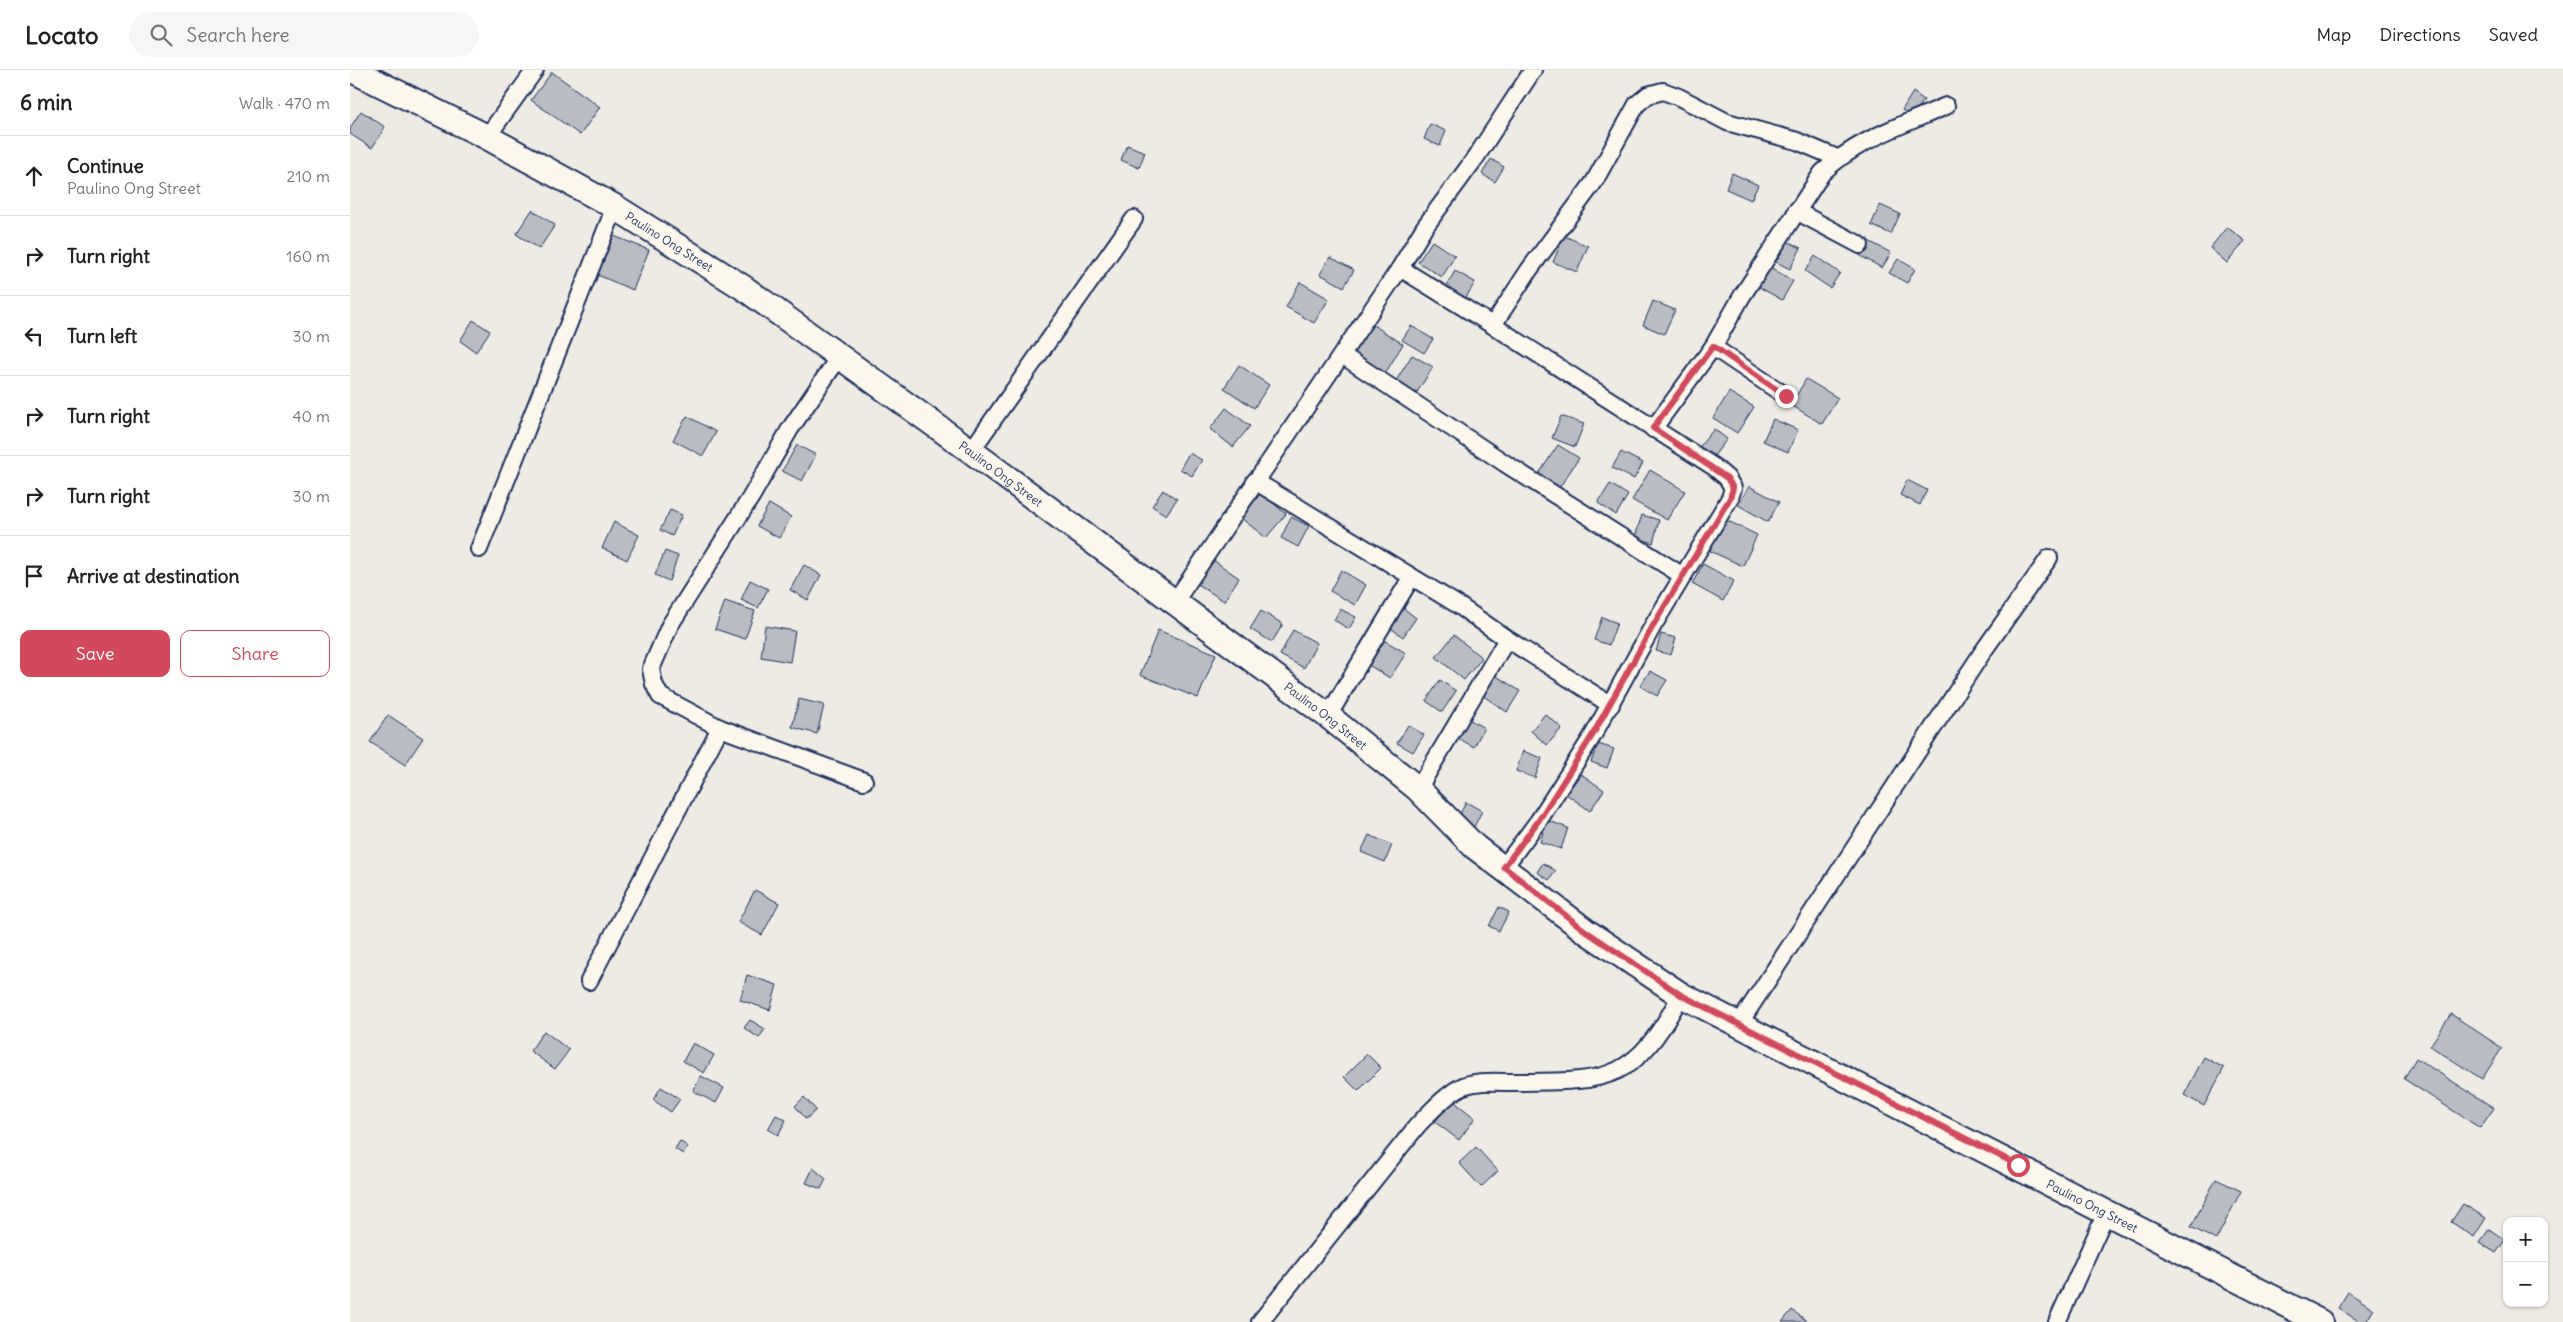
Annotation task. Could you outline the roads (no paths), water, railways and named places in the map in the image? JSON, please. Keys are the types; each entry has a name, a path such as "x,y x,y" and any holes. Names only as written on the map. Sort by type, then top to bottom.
{"street":[{"name":"Paulino Ong Street","path":"352,70 487,137 615,207 744,288 971,451 1328,716 1418,789 1475,847 1504,867 1587,932 1681,995 2108,1211 2320,1322"},
{"path":"487,137 535,70"},
{"path":"1174,603 1400,268 1424,228 1476,157 1533,70"},
{"path":"1493,326 1529,270 1594,182 1637,104 1648,95 1663,91 1679,97 1727,122 1797,141 1837,158"},
{"path":"1653,428 1713,346 1796,211 1822,173 1837,158 1863,142 1946,106"},
{"path":"479,549 615,207"},
{"path":"1796,211 1860,245"},
{"path":"971,451 1134,219"},
{"path":"1400,268 1714,468 1727,478 1733,488 1730,498 1654,624 1611,704 1539,820 1504,867"},
{"path":"1713,346 1786,396"},
{"path":"1342,355 1506,464 1683,576"},
{"path":"839,357 790,429 751,497 670,625 651,669 654,684 660,696 720,728 864,781"},
{"path":"1255,481 1458,605 1507,639 1611,704"},
{"path":"1739,1024 1978,658 2049,558"},
{"path":"1328,716 1411,578"},
{"path":"1418,789 1507,639"},
{"path":"589,981 720,728"},
{"path":"1260,1322 1417,1126 1439,1103 1461,1087 1483,1082 1594,1080 1622,1069 1649,1047 1663,1028 1681,995"},
{"path":"2057,1322 2108,1211"}]}
